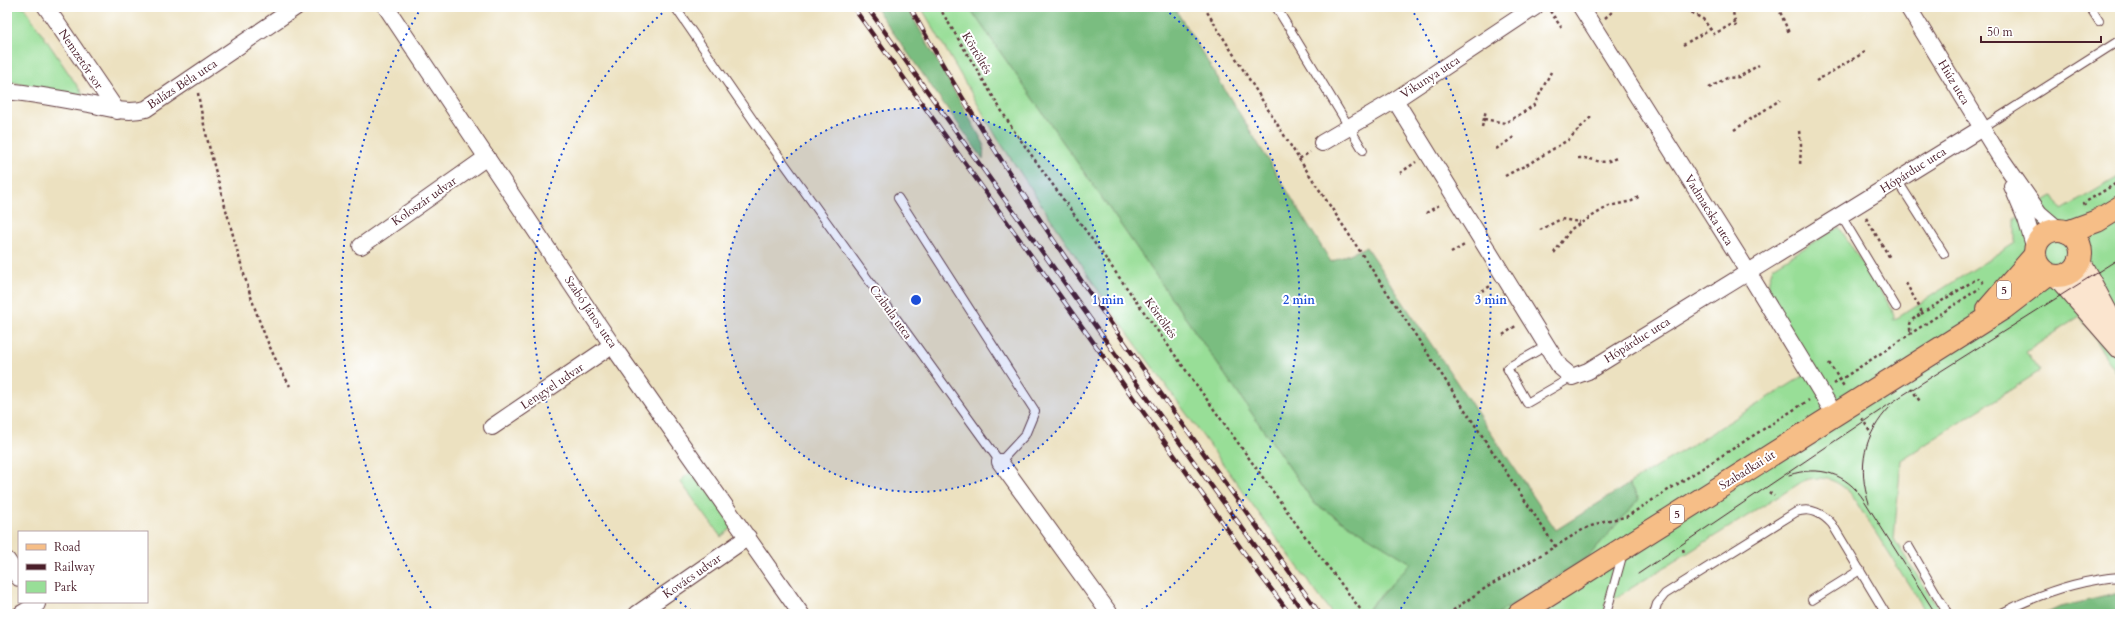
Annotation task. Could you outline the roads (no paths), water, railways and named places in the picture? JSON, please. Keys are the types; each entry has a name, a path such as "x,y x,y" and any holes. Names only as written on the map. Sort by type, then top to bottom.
{"main road":[{"name":"Szabadkai út","path":"2071,243 2097,221 2120,208"},
{"name":"Szabadkai út","path":"1974,325 2035,252 2046,235 2071,243 2120,224"},
{"name":"Szabadkai út","path":"1519,614 1835,415 1974,325 2004,308 2053,275 2074,268 2071,243"},
{"path":"2035,252 2040,268 2053,275"}],"street":[{"name":"Nemzetőr sor","path":"46,7 117,111"},
{"name":"Szabó János utca","path":"386,7 612,344 801,614"},
{"name":"Vikunya utca","path":"1322,143 1395,100 1535,7"},
{"name":"Vadmacska utca","path":"1581,7 1748,271 1835,415"},
{"name":"Hiúz utca","path":"1908,7 2000,157 2039,213 2071,243"},
{"name":"Balázs Béla utca","path":"7,90 117,111 127,112 146,109 195,77 286,10"},
{"path":"1395,100 1546,346 1560,367 1572,377"},
{"name":"Hópárduc utca","path":"1572,377 1588,371 1840,214 1982,128"},
{"name":"Koloszár udvar","path":"361,246 487,157"},
{"name":"Hiúz utca","path":"2000,157 2026,220 2035,252"},
{"path":"2071,243 2108,315 2120,342"},
{"path":"2053,275 2120,347"},
{"name":"Lengyel udvar","path":"492,426 612,344"},
{"name":"Czibula utca","path":"1000,462 1110,614"},
{"name":"Kovács udvar","path":"637,614 748,537"},
{"path":"7,560 18,576"},
{"path":"21,614 38,607"}],"lane":[{"name":"Czibula utca","path":"675,7 755,123 1000,462"},
{"path":"1276,7 1363,150"},
{"path":"2090,7 2099,21"},
{"path":"1982,128 2120,40"},
{"path":"1897,180 1944,254"},
{"path":"898,198 1035,411 1025,435 1000,462"},
{"path":"1840,214 1896,308"},
{"path":"1546,346 1507,368 1528,403 1572,377"},
{"path":"1654,614 1657,604 1665,594 1800,511 1817,512 1827,518 1886,614"},
{"path":"1606,614 1625,547"},
{"path":"1908,547 1948,614"},
{"path":"1812,600 1860,570"},
{"path":"2000,614 2054,592 2088,582 2120,577"}],"tram line":[{"path":"1638,574 1903,395 2120,258"},
{"path":"1869,503 1865,490 1865,452 1874,428 1890,407"},
{"path":"1789,475 1800,472 1821,471 1849,483 1864,500 1934,611"}],"railway":[{"path":"853,7 1255,568 1290,614"},
{"path":"867,7 1129,373 1305,614"},
{"path":"910,7 956,86 1054,241 1159,391 1320,614"}]}
